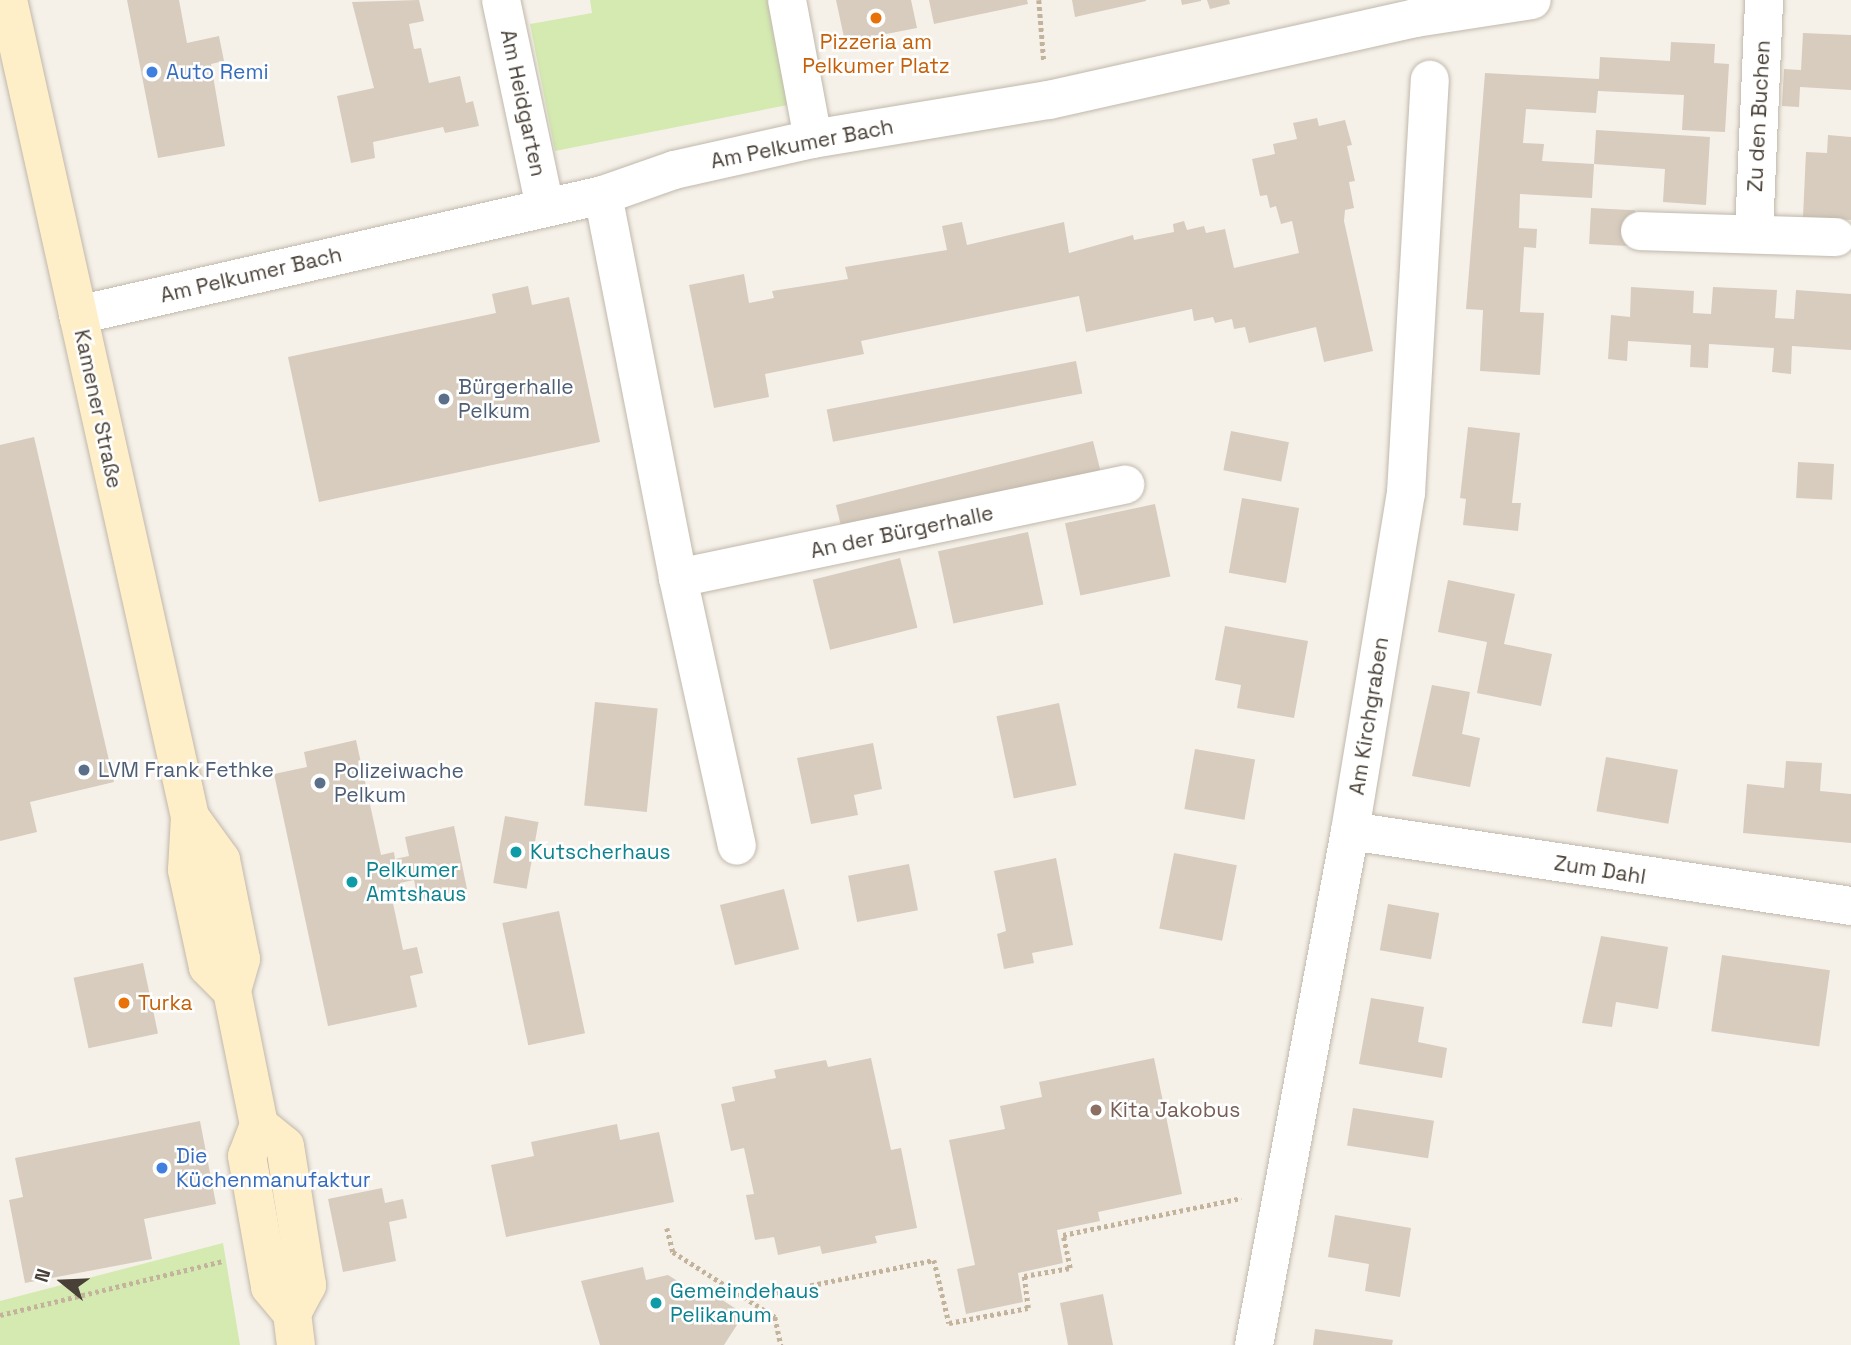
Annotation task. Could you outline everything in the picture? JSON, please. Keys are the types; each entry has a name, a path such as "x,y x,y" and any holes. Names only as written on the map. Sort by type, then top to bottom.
{"main road":[{"name":"Kamener Straße","path":"8,0 190,817 187,870 208,967 232,991 259,1125"},
{"path":"259,1125 285,1146 307,1285 294,1329 270,1287 247,1156 259,1125"}],"street":[{"name":"Am Heidgarten","path":"501,0 545,207"},
{"path":"787,0 813,139"},
{"name":"Am Pelkumer Bach","path":"78,315 603,195 674,170 813,139 1049,100 1415,9 1532,0"},
{"name":"Zu den Buchen","path":"1754,232 1764,0"},
{"name":"Am Kirchgraben","path":"1254,1345 1280,1190 1350,831 1406,494 1430,80"},
{"path":"603,195 678,578 737,846"},
{"path":"1640,231 1754,232 1836,237"},
{"name":"An der Bürgerhalle","path":"678,578 1125,485"},
{"name":"Zum Dahl","path":"1350,831 1851,906"}],"path":[{"path":"1039,0 1038,25 1049,100"},
{"path":"749,1298 934,1260 949,1324 1028,1308 1024,1276 1070,1268 1063,1235 1280,1190"},
{"path":"667,1227 673,1252 775,1317 781,1345"},
{"path":"0,1315 264,1252"}],"green space":[{"path":"590,0 775,0 793,104 555,151 530,24 592,13"},
{"path":"223,1243 240,1345 0,1345 0,1301"}],"building":[{"path":"127,0 179,0 187,43 219,36 224,61 211,64 225,146 158,158"},
{"path":"419,0 424,21 409,24 414,49 421,48 429,83 460,76 466,103 473,101 479,126 445,133 443,127 373,142 375,158 351,163 337,96 374,88 352,2"},
{"path":"836,0 911,0 917,28 845,42"},
{"path":"929,0 1027,0 1028,4 934,24"},
{"path":"1072,0 1146,0 1146,1 1075,17"},
{"path":"1181,0 1201,0 1201,1 1182,5"},
{"path":"1207,0 1229,0 1230,4 1210,9"},
{"path":"1803,33 1851,35 1851,90 1800,87 1799,107 1782,106 1784,69 1801,70"},
{"path":"1671,42 1715,44 1714,63 1729,64 1725,132 1682,130 1684,95 1598,91 1596,113 1526,109 1523,143 1544,144 1542,161 1594,164 1592,198 1520,194 1519,228 1537,229 1536,248 1524,247 1520,312 1544,313 1540,375 1480,371 1483,310 1466,309 1485,73 1599,79 1600,57 1670,61"},
{"path":"1317,118 1319,126 1345,120 1352,145 1347,146 1355,181 1349,182 1354,208 1345,210 1344,221 1373,351 1324,362 1316,327 1249,343 1245,327 1234,329 1232,319 1215,323 1213,317 1194,321 1192,309 1086,332 1079,296 861,341 864,354 765,374 769,397 714,408 689,285 744,274 749,303 774,298 772,291 848,279 845,267 947,250 942,226 962,222 967,245 1064,222 1069,253 1133,235 1134,240 1174,232 1173,224 1184,221 1187,230 1204,226 1206,233 1225,229 1234,268 1299,253 1292,221 1281,224 1276,206 1270,208 1267,195 1260,196 1252,159 1275,154 1273,144 1297,139 1293,123"},
{"path":"1596,130 1710,137 1706,205 1663,202 1665,169 1594,164"},
{"path":"1828,135 1851,137 1851,220 1803,217 1806,152 1827,153"},
{"path":"1591,208 1635,210 1633,246 1589,244"},
{"name":"Bürgerhalle Pelkum","path":"528,286 532,305 569,297 600,442 319,502 288,357 496,313 492,294"},
{"path":"1631,287 1694,291 1693,313 1711,314 1713,287 1777,290 1775,318 1794,319 1796,290 1851,294 1851,350 1792,346 1791,374 1772,372 1774,348 1709,344 1708,368 1690,367 1691,345 1628,341 1627,361 1608,359 1611,315 1630,317"},
{"path":"1076,361 1082,393 833,442 827,409"},
{"path":"1468,427 1520,433 1512,503 1521,503 1518,531 1463,525 1466,499 1460,498"},
{"path":"1231,431 1289,442 1281,482 1223,470"},
{"path":"34,437 114,782 30,802 37,832 0,841 0,445"},
{"path":"1093,441 1101,474 844,538 836,505"},
{"path":"1798,462 1834,464 1832,500 1796,498"},
{"path":"1242,498 1299,508 1286,583 1229,573"},
{"path":"1155,504 1170,576 1080,596 1065,523"},
{"path":"1028,532 1043,604 953,624 938,551"},
{"path":"900,558 917,628 830,650 813,580"},
{"path":"1448,580 1515,594 1504,644 1552,654 1541,706 1477,693 1487,642 1438,632"},
{"path":"1225,626 1308,641 1294,718 1237,708 1241,685 1215,680"},
{"path":"1432,685 1470,692 1462,734 1480,738 1470,787 1412,776"},
{"path":"595,702 658,709 647,812 584,805"},
{"path":"1059,703 1076,785 1014,798 996,716"},
{"name":"Pelkumer Amtshaus","path":"356,740 381,855 394,852 395,859 409,856 405,837 454,826 467,889 418,900 414,880 400,883 401,891 391,894 403,950 417,947 423,973 410,976 417,1007 328,1026 274,774 307,767 304,752"},
{"path":"873,743 882,789 854,795 858,815 811,824 797,758"},
{"path":"1195,749 1255,760 1244,820 1184,809"},
{"path":"1606,757 1678,770 1668,824 1596,811"},
{"path":"1786,761 1822,763 1820,791 1851,794 1851,843 1743,833 1747,784 1784,788"},
{"name":"Kutscherhaus","path":"505,816 538,822 527,889 493,883"},
{"path":"1174,853 1237,865 1222,941 1159,929"},
{"path":"1056,858 1073,945 1032,953 1034,963 1004,969 997,934 1006,931 994,871"},
{"path":"909,864 918,910 857,922 848,876"},
{"path":"784,889 799,949 735,965 720,905"},
{"path":"1388,904 1439,913 1431,959 1380,950"},
{"path":"559,911 585,1033 528,1045 502,923"},
{"path":"1601,936 1668,947 1658,1009 1616,1002 1612,1027 1582,1023"},
{"path":"1722,955 1830,970 1819,1046 1711,1031"},
{"path":"143,963 158,1033 89,1048 74,978"},
{"path":"1371,998 1424,1007 1418,1042 1447,1048 1442,1078 1359,1064"},
{"path":"871,1058 891,1150 901,1148 917,1228 875,1236 877,1243 822,1254 820,1246 778,1255 774,1237 755,1240 746,1195 754,1194 744,1148 731,1151 721,1104 735,1101 732,1087 776,1078 774,1070 826,1060 828,1067"},
{"path":"1154,1058 1182,1194 1098,1212 1100,1221 1057,1230 1063,1263 1018,1273 1023,1302 966,1314 957,1269 975,1265 949,1140 1005,1129 1000,1106 1042,1097 1039,1082"},
{"path":"1353,1108 1434,1121 1428,1158 1347,1146"},
{"path":"200,1121 216,1204 144,1219 152,1259 25,1283 9,1200 23,1197 15,1158"},
{"path":"617,1124 620,1140 659,1132 674,1202 506,1237 491,1165 534,1156 531,1142"},
{"path":"382,1188 385,1203 403,1199 407,1218 389,1222 396,1261 343,1272 328,1199"},
{"path":"1335,1215 1411,1228 1400,1297 1365,1291 1369,1264 1328,1257"},
{"name":"Gemeindehaus Pelikanum","path":"643,1267 646,1280 668,1275 695,1292 699,1285 744,1314 724,1345 600,1345 581,1281"},
{"path":"1103,1294 1113,1345 1068,1345 1060,1303"},
{"path":"1315,1329 1393,1340 1392,1345 1313,1345"}],"place":[{"name":"Pizzeria am Pelkumer Platz","path":"876,18"},
{"name":"Auto Remi","path":"152,72"},
{"name":"Bürgerhalle Pelkum","path":"444,399"},
{"name":"LVM Frank Fethke","path":"84,770"},
{"name":"Polizeiwache Pelkum","path":"320,783"},
{"name":"Kutscherhaus","path":"516,852"},
{"name":"Pelkumer Amtshaus","path":"352,882"},
{"name":"Turka","path":"124,1003"},
{"name":"Kita Jakobus","path":"1096,1110"},
{"name":"Die Küchenmanufaktur","path":"162,1168"},
{"name":"Gemeindehaus Pelikanum","path":"656,1303"}]}
